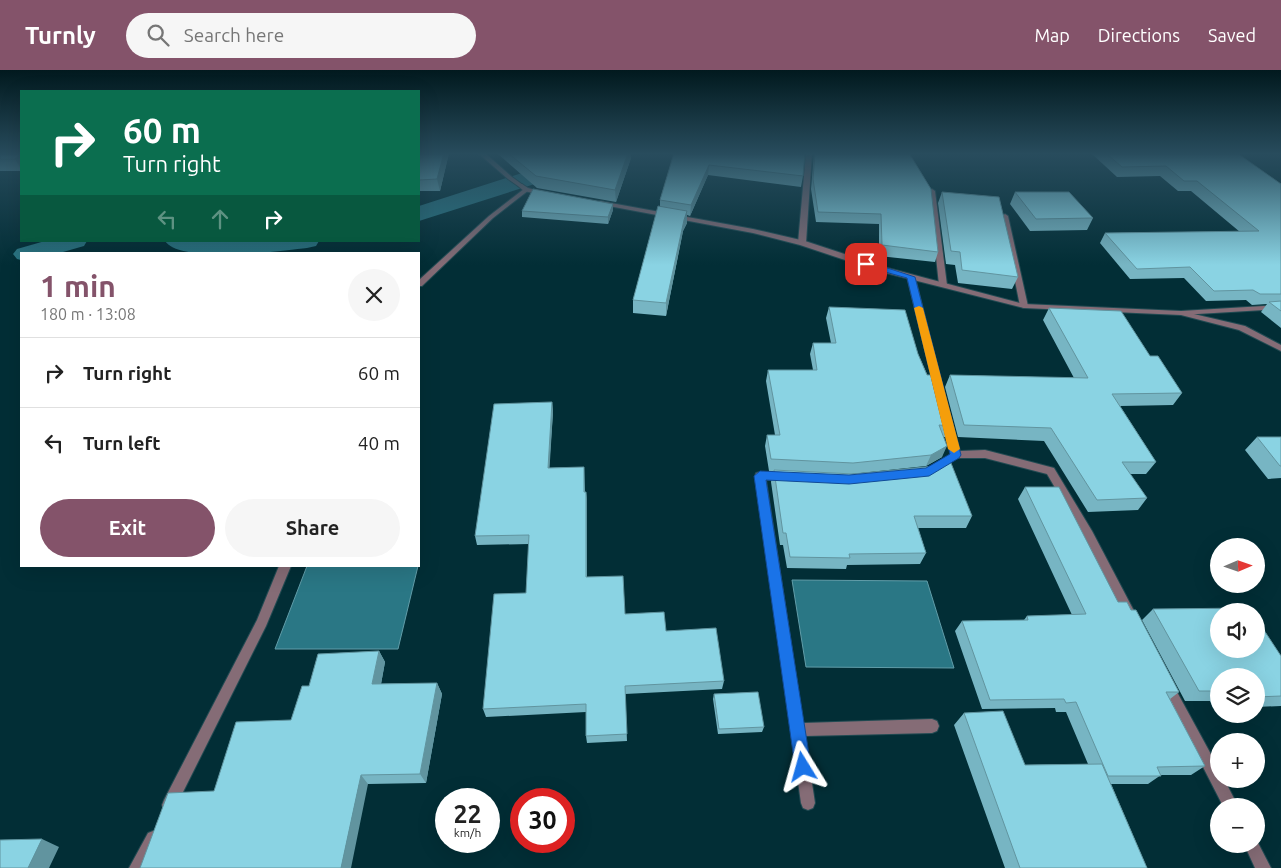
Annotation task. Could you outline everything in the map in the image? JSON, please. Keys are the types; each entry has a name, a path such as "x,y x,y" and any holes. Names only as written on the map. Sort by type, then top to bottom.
{"street":[{"path":"420,283 520,190"},
{"path":"536,190 554,195"},
{"path":"802,243 807,190"},
{"path":"932,192 943,285"},
{"path":"592,202 753,231 802,243 911,277 1024,306 1181,313 1281,307"},
{"path":"1005,216 1024,306"},
{"path":"911,277 942,402 952,457 985,454 1050,471 1088,534 1134,622"},
{"path":"1181,313 1242,328 1281,348"},
{"path":"800,477 760,476 808,803"},
{"path":"137,868 262,622 285,567"},
{"path":"1162,675 1227,798"},
{"path":"798,730 932,726"},
{"path":"1256,853 1263,868"}],"water":[{"path":"307,567 418,567 398,649 275,649"},
{"path":"792,580 927,581 954,668 806,667"}],"building":[{"path":"532,190 613,204 608,217 522,211"},
{"path":"663,190 698,190 691,205 660,200"},
{"path":"815,190 931,190 938,252 882,245 881,214 818,212"},
{"path":"1208,190 1281,190 1281,294 1260,294 1253,290 1214,291 1190,267 1137,269 1105,233 1259,231"},
{"path":"942,192 999,197 1018,277 962,270 960,252 951,251"},
{"path":"1015,192 1069,192 1093,218 1036,219"},
{"path":"658,206 687,211 666,303 633,300"},
{"path":"1281,301 1281,311 1269,302"},
{"path":"829,307 905,310 918,354 927,375 937,375 950,426 939,425 947,446 931,455 853,463 771,459 767,435 780,435 768,370 817,370 813,343 836,343"},
{"path":"1049,308 1121,311 1150,356 1158,356 1182,393 1112,394 1156,462 1122,462 1147,498 1097,500 1051,428 964,425 950,375 1088,378"},
{"path":"552,402 548,468 584,467 584,492 586,492 586,577 623,576 625,614 664,612 666,631 716,628 724,681 625,686 627,734 586,736 586,704 483,709 494,594 526,593 529,535 475,536 494,404"},
{"path":"1257,437 1281,437 1281,466 1280,466"},
{"path":"949,458 972,516 914,516 926,553 849,554 850,558 790,557 786,533 783,533 774,470 853,474 935,466"},
{"path":"1025,487 1059,487 1118,602 1127,602 1131,610 1136,610 1179,692 1166,692 1205,766 1157,767 1161,776 1108,776 1076,702 1066,703 1064,699 990,700 962,621 1028,620 1027,616 1086,614"},
{"path":"1210,608 1210,658 1265,658 1265,632 1281,656 1281,696 1265,697 1265,668 1210,668 1210,691 1199,691 1153,609"},
{"path":"379,651 372,684 437,683 420,774 361,775 341,868 140,868 168,793 214,791 236,722 291,720 302,686 309,686 318,654"},
{"path":"758,692 764,727 719,729 714,694"},
{"path":"1003,711 1025,765 1102,764 1147,868 1020,868 964,713"},
{"path":"42,839 28,868 0,868 0,840"}],"waterway":[{"path":"420,214 492,190"},
{"path":"34,252 71,242"},
{"path":"180,242 207,250 296,242"}],"slow traffic":[{"path":"919,308 954,449"}],"route":[{"path":"803,767 760,476 849,480 929,472 956,455 911,277 866,264"}]}
